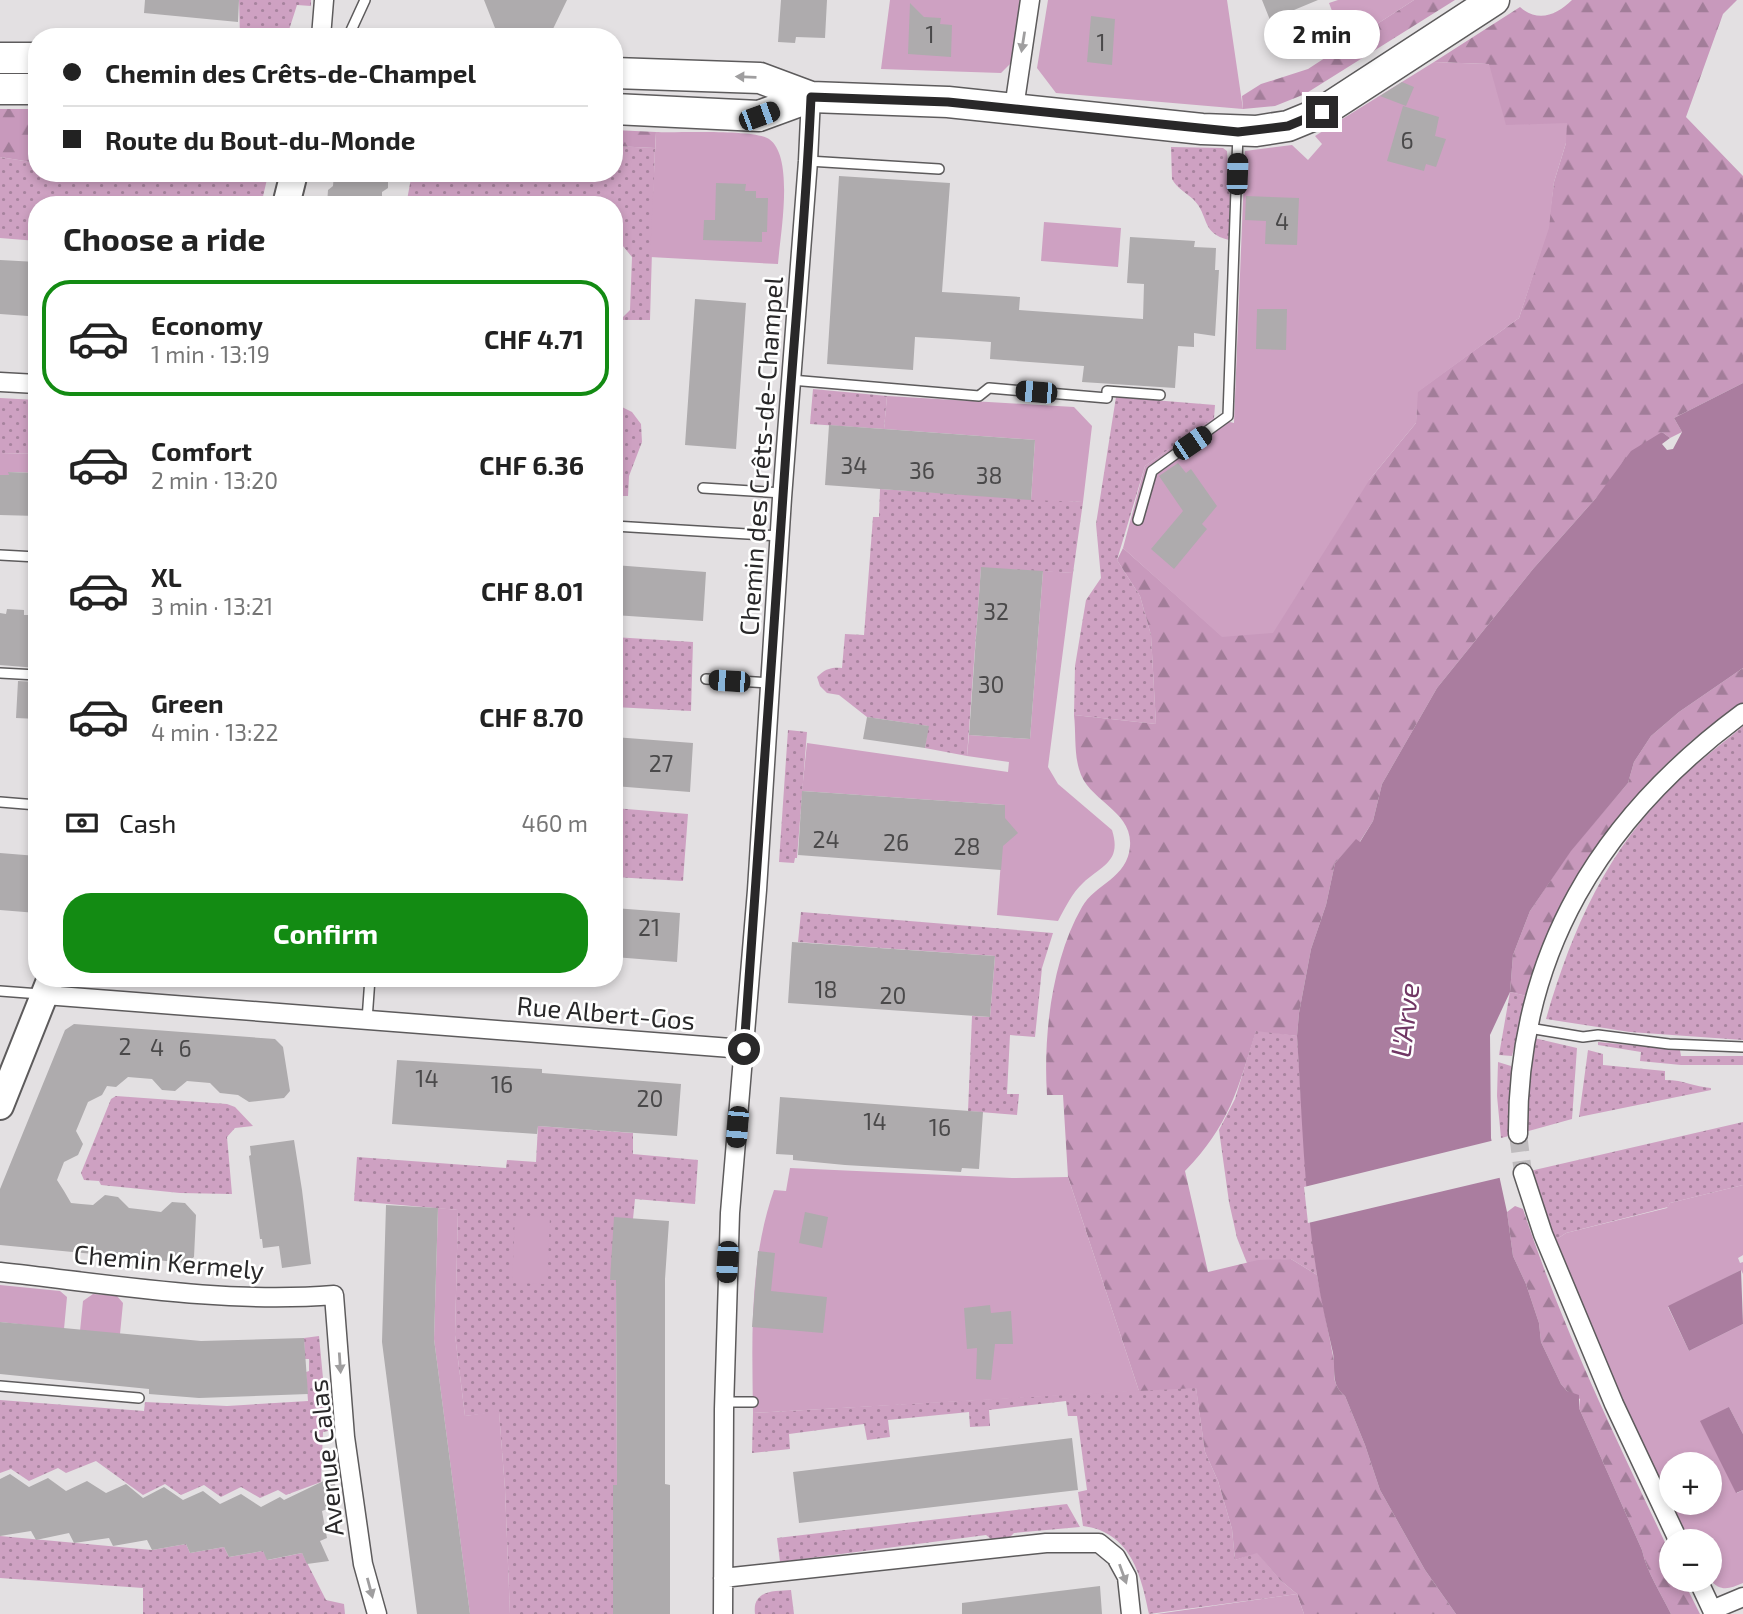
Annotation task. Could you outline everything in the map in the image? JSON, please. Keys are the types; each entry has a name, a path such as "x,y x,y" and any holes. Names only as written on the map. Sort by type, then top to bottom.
{"main road":[{"path":"623,73 760,78 811,97 948,102 1238,132 1274,129 1305,121 1338,102 1494,0"},
{"path":"0,58 28,58"},
{"path":"0,89 28,89"},
{"path":"623,109 759,116 811,97"}],"street":[{"path":"322,28 324,0"},
{"path":"1014,108 1030,0"},
{"name":"Chemin des Crêts-de-Champel","path":"723,1614 724,1402 729,1225 771,683 811,97"},
{"path":"0,382 28,384"},
{"path":"1518,1134 1519,1079 1540,981 1562,922 1587,875 1634,811 1660,783 1743,713"},
{"path":"0,1107 48,987"},
{"name":"Rue Albert-Gos","path":"57,987 367,1020 744,1049"},
{"path":"1523,1173 1543,1234 1614,1404 1673,1529"},
{"name":"Chemin Kermely","path":"0,1272 184,1293 304,1297 334,1295"},
{"name":"Avenue Calas","path":"334,1295 345,1437 363,1564 377,1614"},
{"path":"723,1578 1046,1543 1099,1543 1116,1557 1126,1577 1131,1614"},
{"path":"1704,1592 1713,1612 1743,1597"}],"lane":[{"path":"352,28 365,0"},
{"path":"1138,520 1152,471 1228,416 1238,132"},
{"path":"808,161 939,169"},
{"path":"791,380 979,396 989,388 1107,398 1108,391 1160,395"},
{"path":"703,488 783,493"},
{"path":"623,527 780,536"},
{"path":"0,555 28,557"},
{"path":"0,673 28,675"},
{"path":"706,679 771,683"},
{"path":"0,802 28,804"},
{"path":"0,991 38,987"},
{"path":"367,1020 369,987"},
{"path":"1529,1028 1583,1037 1598,1035 1669,1044 1743,1047"},
{"path":"0,1386 139,1398"},
{"path":"724,1402 753,1402"}],"shaded area":[{"path":"239,0 311,0 311,6 297,5 290,28 240,28"},
{"path":"890,0 1023,0 1012,62 1001,73 881,69"},
{"path":"1048,0 1227,0 1243,109 1056,93 1037,68"},
{"path":"1338,0 1414,0 1345,45 1329,3"},
{"path":"1434,62 1489,64 1506,125 1567,123 1566,143 1554,182 1549,228 1519,318 1418,392 1416,423 1370,479 1273,633 1222,637 1123,548 1145,466 1214,418 1234,423 1245,151 1292,145 1308,160 1322,144 1315,136"},
{"path":"656,132 732,133 769,139 777,148 784,179 778,264 650,257"},
{"path":"623,146 655,148 650,320 623,320 630,310 632,257 623,246 623,196 408,196 410,182 623,182"},
{"path":"1171,147 1223,148 1227,151 1229,240 1209,228 1198,205 1172,179"},
{"path":"0,157 28,162 28,182 266,182 263,196 28,196 28,240 0,238"},
{"path":"1044,222 1121,228 1118,267 1041,261"},
{"path":"813,389 887,396 884,429 810,424"},
{"path":"887,396 1074,407 1092,426 1083,502 1031,500 1035,440 884,429"},
{"path":"1116,397 1215,405 1214,418 1145,466 1117,560 1140,596 1151,635 1156,724 1074,715 1075,666 1086,600 1101,578 1096,524"},
{"path":"0,398 28,400 28,454 0,453"},
{"path":"623,408 632,412 641,424 642,442 629,476 628,496 623,496"},
{"path":"0,453 28,454 28,473 9,472 9,475 0,475"},
{"path":"880,489 1083,502 1073,573 981,568 967,756 925,748 928,726 867,717 839,695 827,693 820,686 817,677 828,669 842,668 845,634 864,635 873,517 879,517"},
{"path":"1043,571 1073,573 1048,767 1058,784 1112,830 1114,841 1112,856 1108,862 1079,887 1058,921 997,915 1005,805 802,791 807,743 1008,772 1009,762 967,756 969,735 1030,739"},
{"path":"623,638 693,642 691,711 623,707"},
{"path":"1743,726 1743,1040 1630,1032 1546,1019 1581,921 1612,862 1652,808 1677,782"},
{"path":"788,730 807,732 797,858 794,863 779,862"},
{"path":"623,809 688,814 683,881 623,878"},
{"path":"801,912 1053,933 1042,968 1035,1037 1010,1035 1007,1094 1019,1094 1017,1115 968,1111 972,1016 990,1017 995,956 798,942"},
{"path":"1510,992 1527,996 1512,1056 1499,1055"},
{"path":"1256,1030 1297,1036 1306,1174 1317,1275 1291,1259 1247,1263 1237,1238 1219,1130 1235,1099"},
{"path":"1534,1038 1577,1048 1572,1119 1525,1132 1525,1113"},
{"path":"1598,1042 1680,1050 1681,1056 1743,1056 1743,1065 1681,1065 1640,1061 1641,1052 1598,1045"},
{"path":"1588,1050 1603,1054 1603,1065 1665,1071 1665,1080 1711,1090 1579,1117"},
{"path":"1498,1062 1512,1068 1509,1136 1501,1138 1497,1096"},
{"path":"116,1096 227,1104 235,1107 253,1126 235,1128 227,1137 232,1194 180,1193 101,1185 99,1181 84,1180 81,1173 111,1099"},
{"path":"1743,1122 1743,1185 1566,1233 1554,1241 1530,1171"},
{"path":"538,1126 633,1133 633,1154 698,1160 695,1204 635,1199 633,1219 610,1280 616,1280 617,1485 613,1485 613,1614 510,1614 499,1412 465,1416 455,1335 458,1210 354,1201 357,1157 506,1168 507,1160 536,1162"},
{"path":"790,1168 1012,1178 1068,1177 1139,1391 753,1413 754,1300 760,1244 774,1190 786,1191"},
{"path":"1743,1185 1743,1255 1738,1258 1740,1263 1743,1262 1743,1274 1741,1270 1668,1307 1689,1351 1743,1324 1743,1434 1729,1407 1737,1493 1743,1490 1743,1583 1729,1588 1722,1588 1722,1529 1683,1529 1676,1515 1722,1515 1722,1452 1659,1452 1659,1481 1636,1434 1554,1241 1566,1233 1667,1208 1670,1203"},
{"path":"438,1208 458,1210 455,1335 465,1416 499,1411 510,1614 470,1614 434,1339"},
{"path":"515,1216 550,1217 547,1284 512,1283"},
{"path":"0,1285 60,1291 67,1297 64,1329 0,1322"},
{"path":"93,1294 117,1296 123,1303 120,1334 80,1331 83,1301"},
{"path":"319,1336 328,1431 323,1432 321,1482 286,1495 278,1490 260,1498 241,1487 221,1497 204,1485 181,1495 165,1484 143,1495 96,1461 66,1473 58,1468 29,1481 11,1469 0,1473 0,1400 144,1411 145,1402 227,1406 308,1401 306,1372 309,1371 309,1359 305,1359 304,1338"},
{"path":"1196,1387 1205,1452 1218,1481 1232,1529 1235,1560 1257,1552 1280,1580 1297,1594 1149,1614 1142,1584 1131,1557 1112,1537 1083,1526 1078,1492 1087,1490 1077,1416 1068,1416 1066,1401 989,1410 990,1426 970,1427 969,1412 888,1420 890,1437 867,1440 864,1424 789,1434 790,1449 752,1453 753,1413"},
{"path":"1067,1504 1080,1527 1014,1533 1005,1542 996,1543 986,1535 780,1562 777,1538"},
{"path":"0,1536 152,1550 186,1544 190,1553 224,1547 229,1557 263,1551 268,1560 302,1553 326,1600 344,1604 345,1614 143,1614 143,1588 0,1578"},
{"path":"791,1590 794,1614 755,1614 757,1600 761,1596"},
{"path":"1297,1594 1304,1614 1157,1614"}],"green space":[{"path":"1414,0 1455,0 1305,94 1275,106 1243,109 1242,96 1261,84 1308,69"},
{"path":"1572,0 1737,0 1723,14 1686,117 1743,176 1743,383 1674,418 1682,432 1670,438 1662,432 1596,498 1533,569 1437,688 1382,784 1373,821 1359,843 1356,840 1335,863 1326,905 1311,949 1297,1036 1256,1031 1237,1089 1222,1122 1185,1171 1208,1272 1258,1260 1291,1259 1317,1275 1336,1382 1345,1396 1365,1445 1380,1490 1425,1570 1456,1614 1304,1614 1297,1594 1280,1580 1257,1553 1235,1560 1232,1529 1218,1481 1205,1452 1196,1388 1139,1391 1068,1177 1063,1095 1047,1095 1048,1023 1063,950 1082,907 1123,866 1130,846 1124,823 1091,789 1079,769 1074,715 1156,724 1151,635 1140,596 1117,560 1123,548 1222,636 1370,479 1416,423 1417,392 1519,318 1548,228 1554,182 1566,143 1505,125 1488,64 1434,62 1520,7 1540,16 1560,10"},
{"path":"0,109 28,109 28,162 0,157"},
{"path":"623,130 656,132 655,148 623,146"},
{"path":"1743,668 1743,706 1690,742 1661,769 1611,826 1590,857 1554,924 1527,996 1510,992 1513,955 1530,911 1571,850 1628,783 1634,762 1651,736 1679,712"},
{"path":"1515,1206 1523,1209 1573,1341 1659,1529 1659,1591 1579,1408 1580,1399 1561,1384 1541,1342 1539,1323 1513,1256 1507,1212"},
{"path":"1660,1592 1689,1592 1700,1614 1671,1614"}],"water":[{"name":"L'Arve","path":"1743,383 1743,668 1679,712 1651,736 1634,762 1628,783 1571,851 1530,911 1513,955 1510,992 1490,1035 1491,1138 1507,1212 1513,1256 1539,1323 1541,1342 1561,1384 1567,1391 1579,1395 1579,1408 1651,1575 1671,1614 1456,1614 1425,1570 1380,1490 1345,1396 1335,1382 1333,1353 1319,1285 1309,1215 1297,1036 1299,1013 1311,949 1326,905 1335,863 1356,839 1360,842 1373,821 1382,784 1437,688 1533,569 1596,498 1631,451 1662,432 1670,438 1662,444 1667,450 1673,449 1682,432 1674,418"},
{"path":"1741,1270 1743,1324 1689,1351 1668,1306"},
{"path":"1729,1407 1743,1434 1743,1490 1736,1493 1722,1465 1722,1452 1716,1452 1700,1421"}],"pier":[{"path":"1495,1140 1503,1177 1308,1223 1304,1187"}],"building":[{"path":"145,0 239,0 238,22 144,13"},
{"path":"484,0 567,0 553,28 495,28"},
{"path":"781,0 827,0 825,38 796,37 795,43 778,42"},
{"path":"1262,0 1318,0 1270,20"},
{"path":"910,3 924,17 941,18 940,24 952,25 951,57 908,54"},
{"path":"1091,16 1115,19 1112,65 1087,62"},
{"path":"1402,82 1414,87 1406,106 1380,96"},
{"path":"1403,106 1439,117 1435,136 1446,139 1436,167 1426,164 1424,171 1387,161"},
{"path":"839,176 950,183 942,292 1020,297 1019,310 1143,319 1144,284 1127,283 1130,237 1195,241 1194,247 1216,248 1215,270 1219,270 1215,336 1194,333 1194,347 1178,346 1175,388 1082,382 1084,366 990,359 991,342 949,339 915,337 913,370 827,364"},
{"path":"333,182 388,182 388,188 382,192 382,196 328,196 328,190"},
{"path":"716,183 746,184 745,191 756,191 756,198 768,198 767,232 762,232 762,242 703,240 704,220 715,220"},
{"path":"1246,196 1299,198 1297,245 1265,244 1266,221 1245,220"},
{"path":"0,260 28,262 28,316 0,314"},
{"path":"695,299 746,303 736,449 685,445"},
{"path":"1257,309 1287,309 1286,350 1256,349"},
{"path":"829,425 1035,440 1031,500 825,485"},
{"path":"1178,463 1186,473 1191,469 1217,506 1202,524 1207,529 1174,569 1151,549 1183,511 1159,476"},
{"path":"8,472 28,473 28,516 0,515 0,475 9,475"},
{"path":"623,566 706,572 703,621 623,616"},
{"path":"981,567 1043,571 1030,739 969,735"},
{"path":"7,609 24,610 24,615 28,615 28,667 0,665 0,613 6,614"},
{"path":"18,681 28,682 28,719 16,718"},
{"path":"867,717 929,726 925,748 863,739"},
{"path":"623,738 693,743 690,792 623,787"},
{"path":"802,791 1005,805 1005,818 1018,833 1003,846 1001,870 798,855"},
{"path":"0,853 28,855 28,912 0,910"},
{"path":"623,909 680,913 677,962 623,958"},
{"path":"792,942 995,956 990,1017 788,1003"},
{"path":"74,1024 275,1039 283,1047 290,1091 284,1098 249,1102 238,1095 220,1093 210,1083 187,1081 175,1091 162,1090 152,1079 128,1077 116,1087 107,1086 102,1095 88,1102 76,1131 83,1144 78,1155 64,1162 57,1180 71,1203 93,1205 105,1195 118,1197 129,1208 161,1212 172,1202 185,1203 196,1215 194,1257 187,1263 0,1245 0,1189 65,1030"},
{"path":"397,1060 542,1069 542,1073 681,1084 677,1136 538,1126 537,1134 392,1124"},
{"path":"780,1097 983,1112 979,1169 962,1168 961,1172 845,1165 793,1160 793,1155 776,1154"},
{"path":"294,1140 311,1264 282,1268 279,1246 263,1248 260,1239 249,1156 250,1146"},
{"path":"386,1205 438,1208 434,1339 470,1614 417,1614 382,1342"},
{"path":"805,1212 828,1217 822,1248 799,1243"},
{"path":"614,1217 669,1221 665,1279 665,1484 670,1485 670,1614 613,1614 613,1485 617,1485 616,1280 610,1280"},
{"path":"758,1251 775,1253 771,1291 827,1297 823,1333 752,1327"},
{"path":"990,1305 991,1313 1011,1311 1013,1344 995,1344 991,1380 976,1379 977,1348 967,1349 964,1308"},
{"path":"0,1322 201,1341 304,1338 308,1394 199,1398 149,1394 149,1389 0,1374"},
{"path":"1072,1438 1078,1490 799,1523 793,1472"},
{"path":"10,1474 29,1487 48,1478 66,1491 87,1481 106,1493 126,1484 143,1498 164,1487 183,1500 203,1491 220,1504 241,1494 261,1507 280,1497 284,1500 334,1476 338,1505 322,1511 327,1538 320,1541 329,1561 307,1564 302,1553 267,1560 263,1551 229,1557 224,1547 190,1553 186,1544 152,1550 147,1540 113,1546 109,1538 74,1543 69,1533 36,1540 31,1531 0,1536 0,1479"},
{"path":"1100,1586 1102,1614 962,1614 962,1603"}],"tunnel":[{"path":"1518,1134 1523,1173"}],"route":[{"path":"744,1049 811,97 948,102 1238,132 1288,126 1322,112"}]}
